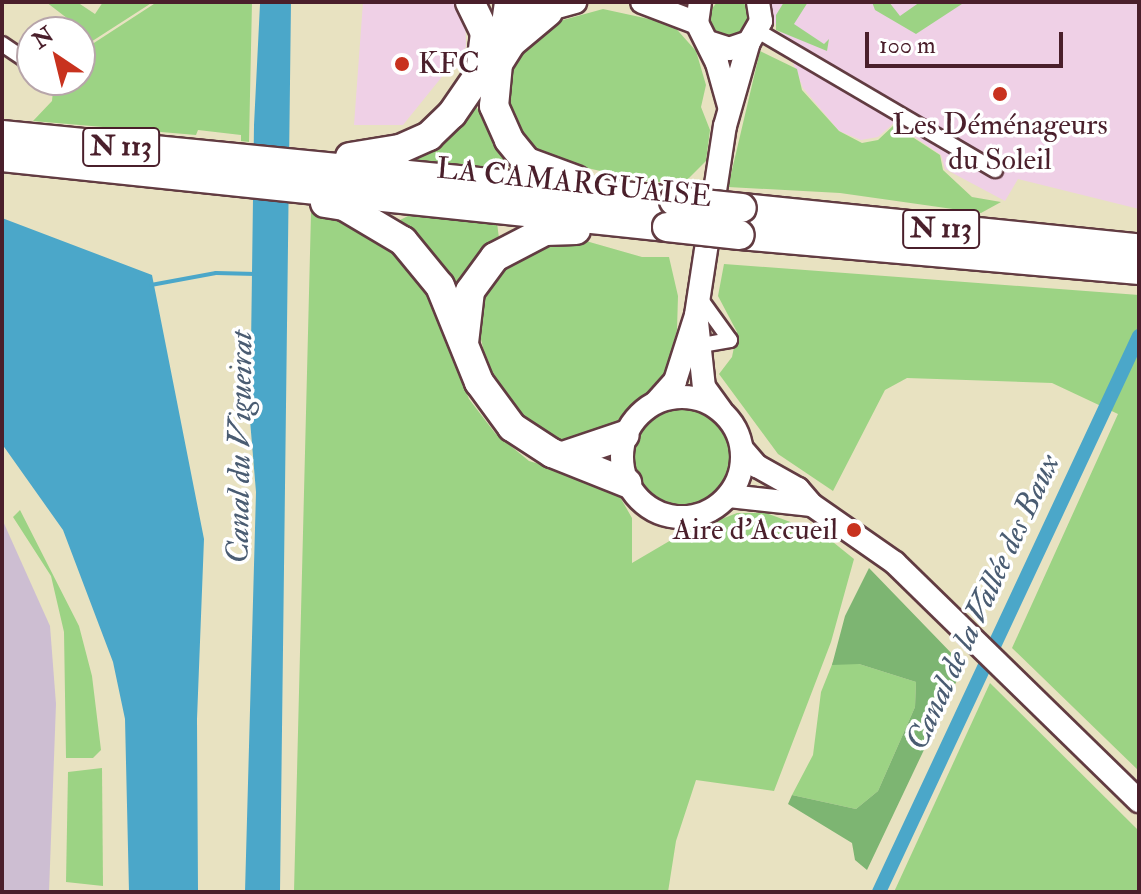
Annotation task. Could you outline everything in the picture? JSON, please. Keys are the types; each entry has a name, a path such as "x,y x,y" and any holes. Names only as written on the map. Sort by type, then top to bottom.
{"highway":[{"path":"470,2 480,18 487,48 476,82"},
{"path":"240,171 302,177 374,158 429,136 476,82 504,38 512,2"},
{"path":"548,12 511,43 498,64 494,106 509,140 527,162 545,172 640,189 671,214"},
{"name":"N 113","path":"2,135 110,157 240,171"},
{"name":"N 113","path":"2,157 110,157"},
{"path":"240,171 302,177 403,241 440,286 479,382 498,411 529,441 627,483"},
{"name":"LA CAMARGUAISE","path":"302,177 1137,263"},
{"path":"464,344 470,291 495,257 518,241 545,231 671,214"},
{"path":"563,456 625,435"}],"main road":[{"path":"512,2 526,10 548,12 575,2"},
{"path":"642,2 702,22 729,49 760,20"},
{"path":"742,449 742,466 729,496 704,512 674,517 655,511 627,483 621,451 625,435 675,381 697,306 729,107 760,20"},
{"path":"702,22 729,107"},
{"path":"697,306 704,387 742,449 770,476 798,489 812,505 862,535 968,632 1139,801"},
{"path":"656,402 690,397 721,411"},
{"path":"729,496 812,505"}],"street":[{"path":"760,20 995,170"}],"shaded area":[{"path":"363,2 465,2 466,47 403,125 354,125"},
{"path":"761,2 1139,2 1139,209 1018,179 1005,201 945,169 941,155 894,123 878,137 861,140 839,131 803,88 782,35"},
{"path":"2,519 50,626 56,704 49,892 2,892"}],"green space":[{"path":"730,-2 744,4 750,18 744,32 730,38 716,32 710,18 716,4"},
{"path":"46,2 77,2 95,14 103,2 153,2 96,39 96,16 64,16"},
{"path":"157,2 252,2 249,142 241,141 241,135 198,130 196,135 33,121 52,101 52,96 96,96 96,42"},
{"path":"784,2 808,2 794,24 824,44 829,39 827,51 776,30 776,15"},
{"path":"872,2 889,2 900,16 920,2 965,2 916,34 875,10"},
{"path":"603,9 672,24 696,51 706,85 701,107 710,130 706,161 684,183 644,181 535,156 502,109 504,75 519,48 545,25"},
{"path":"760,51 797,69 802,90 839,131 862,143 878,140 894,125 940,155 943,170 972,197 1001,202 981,213 840,193 728,187"},
{"path":"475,104 506,160 500,173 399,161 431,147 463,123"},
{"path":"311,213 341,217 404,262 432,297 469,399 495,433 529,461 605,483 620,497 632,518 632,563 678,536 737,513 766,513 823,534 854,559 831,642 774,791 696,780 676,841 668,892 294,892"},
{"path":"408,216 497,223 499,238 457,292 396,222"},
{"path":"586,241 642,257 669,257 678,296 677,330 663,381 611,426 582,440 549,439 517,411 489,372 477,323 488,283 512,256 535,247"},
{"path":"724,264 1139,295 1139,771 1012,648 1118,414 1052,383 907,378 885,390 833,491 778,454 719,374 732,357 737,332 718,296"},
{"path":"681,407 700,411 716,421 726,437 730,456 726,475 716,491 700,501 681,505 662,501 646,491 636,475 632,456 636,437 646,421 662,411"},
{"path":"20,510 79,626 92,676 101,750 93,758 66,758 64,632 51,576 13,517"},
{"path":"869,568 957,659 959,676 867,870 855,860 852,843 788,804 792,795 856,809 878,791 915,707 916,682 859,664 832,665 845,616"},
{"path":"833,662 859,664 916,682 915,707 878,791 856,809 792,795 813,755 821,692"},
{"path":"990,683 1139,831 1139,892 894,892"},
{"path":"102,768 103,886 66,882 68,772"}],"water":[{"path":"291,2 280,892 245,892 256,492 250,420 254,125 260,4"},
{"path":"2,218 152,275 204,539 197,719 198,892 129,892 125,719 113,662 63,530 2,444"}],"waterway":[{"path":"151,285 216,273 257,274"},
{"name":"Canal de la Vallée des Baux","path":"879,892 1139,336"}],"place":[{"name":"KFC","path":"402,64"},
{"name":"Les Déménageurs du Soleil","path":"1000,94"},
{"name":"Aire d'Accueil","path":"854,530"}],"water label":[{"name":"Canal du Vigueirat","path":"240,447"}]}
